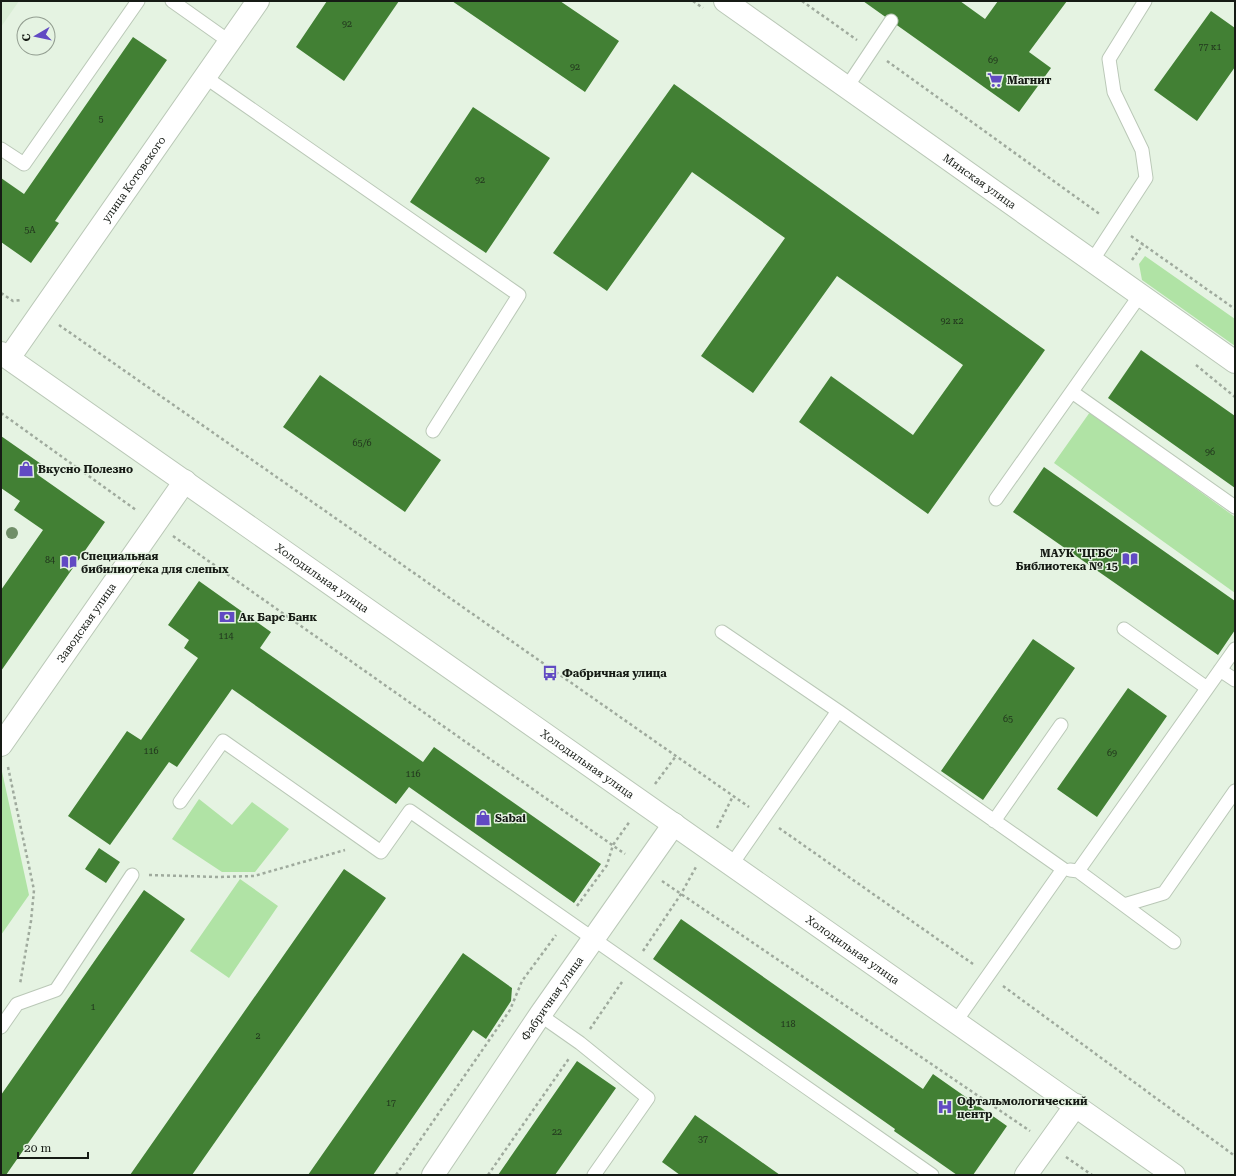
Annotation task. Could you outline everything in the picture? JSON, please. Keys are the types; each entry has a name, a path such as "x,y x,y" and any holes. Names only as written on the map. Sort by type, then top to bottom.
{"street":[{"name":"улица Котовского","path":"4,360 205,78 258,1"},
{"name":"Минская улица","path":"725,1 1235,362"},
{"name":"Холодильная улица","path":"4,360 185,481 1174,1175"},
{"name":"Заводская улица","path":"2,743 185,481"},
{"name":"Фабричная улица","path":"433,1175 540,1015 674,824"},
{"path":"1026,1175 1076,1105"}],"lane":[{"path":"1,149 24,164 138,1"},
{"path":"172,1 230,42"},
{"path":"1092,261 1146,178 1142,150 1114,92 1109,59 1145,1"},
{"path":"847,87 891,21"},
{"path":"205,78 520,295 432,431"},
{"path":"996,499 1140,295"},
{"path":"1072,392 1235,507"},
{"path":"1124,629 1207,688"},
{"path":"722,632 838,711 1063,869 1078,871 1174,942"},
{"path":"1078,871 1235,649"},
{"path":"1220,670 1235,680"},
{"path":"732,864 838,711"},
{"path":"994,820 1061,725"},
{"path":"180,802 223,741 381,852 410,811 932,1175"},
{"path":"1124,905 1164,893 1235,791"},
{"path":"956,1021 1063,869"},
{"path":"1,1027 17,1004 56,990 132,875"},
{"path":"540,1015 580,1043 648,1098 594,1175"}],"path":[{"path":"802,1 1235,309"},
{"path":"59,325 988,975 1235,1156"},
{"path":"1,413 156,524 613,845 643,868 1015,1120 1092,1175"},
{"path":"2,743 34,890 31,921 17,1004"},
{"path":"396,1175 510,1010 522,981 607,865 613,845 676,756"},
{"path":"488,1175 633,967 681,894 733,796"},
{"path":"132,875 218,877 254,876 368,843"}],"shaded area":[{"path":"1,1 19,1 1,27"}],"green space":[{"path":"1145,256 1235,319 1235,346 1142,280 1139,264"},
{"path":"1090,412 1235,517 1235,593 1054,463"},
{"path":"1,767 29,895 1,935"},
{"path":"199,799 232,825 252,802 289,829 255,872 222,872 172,839"},
{"path":"240,879 278,906 229,978 190,951"}],"building":[{"path":"327,1 399,1 344,81 296,47"},
{"path":"452,1 560,1 619,41 585,92"},
{"path":"863,1 960,1 985,19 998,1 1067,1 1029,52 1051,68 1019,112"},
{"path":"1211,11 1235,28 1235,67 1197,121 1154,90"},
{"path":"133,37 167,60 55,221 59,223 31,263 1,242 1,178 24,194"},
{"path":"674,84 1045,350 928,514 799,422 831,376 913,435 963,365 837,276 753,393 701,356 785,238 692,172 607,291 553,253"},
{"path":"473,107 550,158 486,253 410,202"},
{"path":"1141,350 1235,416 1235,488 1108,398"},
{"path":"320,375 441,460 405,512 283,427"},
{"path":"1,436 44,466 38,475 105,522 1,671 1,590 43,530 14,510 20,501 1,488"},
{"path":"1044,467 1235,601 1235,630 1218,655 1013,512"},
{"path":"199,581 271,632 260,648 423,762 434,747 601,864 574,903 409,787 396,804 232,689 177,767 169,762 110,845 68,816 127,731 141,740 198,658 184,648 189,640 168,625"},
{"path":"1033,639 1075,668 983,800 941,771"},
{"path":"1128,688 1167,716 1097,817 1057,789"},
{"path":"99,848 120,862 106,883 85,869"},
{"path":"344,869 386,898 192,1175 130,1175"},
{"path":"144,890 185,919 6,1175 1,1175 1,1095"},
{"path":"681,919 923,1089 933,1074 1007,1126 973,1175 957,1175 894,1131 895,1129 653,959"},
{"path":"463,953 512,988 511,1001 486,1039 473,1030 373,1175 308,1175"},
{"path":"577,1061 616,1088 555,1175 498,1175"},
{"path":"695,1115 780,1175 680,1175 662,1162"}],"place":[{"name":"Магнит","path":"995,80"},
{"name":"Вкусно Полезно","path":"26,469"},
{"name":"МАУК \"ЦГБС\" Библиотека № 15","path":"1130,559"},
{"name":"Специальная бибилиотека для слепых","path":"69,562"},
{"name":"Ак Барс Банк","path":"227,617"},
{"name":"Фабричная улица","path":"550,673"},
{"name":"Sabai","path":"483,818"},
{"name":"Офтальмологический центр","path":"945,1107"}]}
